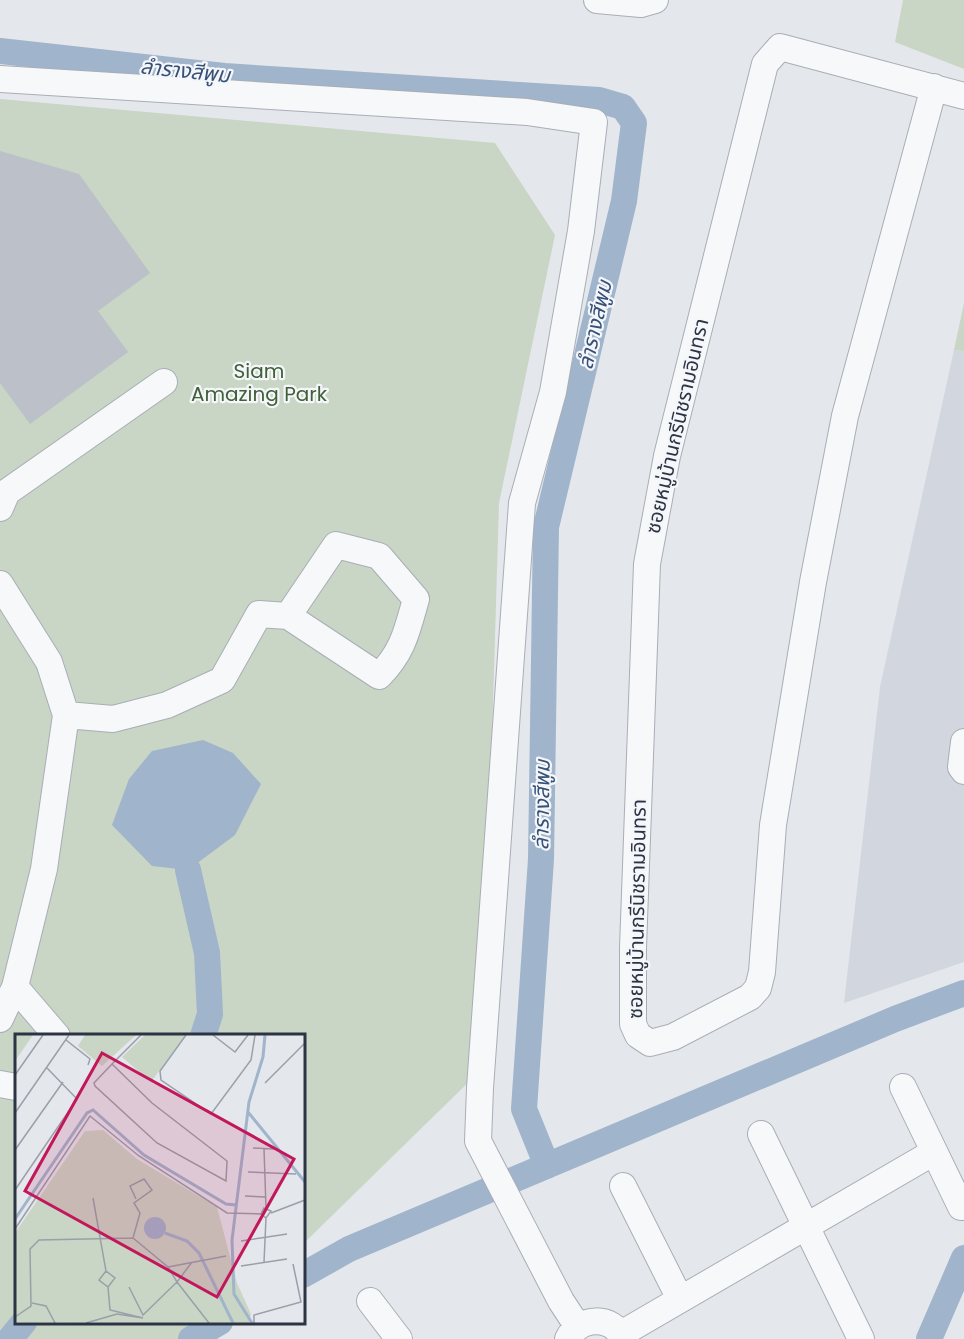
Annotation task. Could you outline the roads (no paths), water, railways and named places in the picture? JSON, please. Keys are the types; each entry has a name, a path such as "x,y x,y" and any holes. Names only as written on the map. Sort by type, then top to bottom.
{"street":[{"path":"597,0 641,4 655,0"},
{"name":"ซอยหมู่บ้านกรีนิชรามอินทรา","path":"934,87 845,416 813,582 773,825 762,972 758,988 750,997 683,1032 650,1043 638,1035 633,1024 633,925 647,564 667,456 765,64 780,47 934,87 964,96"},
{"path":"0,79 527,112 594,123 581,231 553,392 522,502 478,1141 561,1301 573,1333 586,1322 596,1321 614,1327 622,1337 680,1299 934,1152"},
{"path":"0,508 7,492 164,382"},
{"path":"66,715 113,719 168,705 222,680 259,614 288,616 379,676 390,666 403,645 416,599 379,556 336,545 288,616"},
{"path":"0,584 49,662 66,715 44,869 15,987 0,1019"},
{"path":"964,742 961,767 964,771"},
{"path":"15,987 55,1034"},
{"path":"0,1084 15,1087"},
{"path":"903,1087 961,1207"},
{"path":"761,1134 861,1339"},
{"path":"623,1186 680,1299"},
{"path":"370,1301 399,1339"}],"water":[{"path":"203,740 233,753 261,784 235,835 188,870 152,866 112,825 129,779 152,751"}],"waterway":[{"name":"ลำรางสีพูม","path":"0,51 224,76 599,100 623,107 634,123 624,201 546,527 541,859 524,1109 547,1166"},
{"path":"188,870 207,953 210,1014 204,1034"},
{"path":"304,1274 349,1249 895,1019 964,993"},
{"path":"929,1339 964,1258"},
{"path":"10,1339 22,1324"},
{"path":"191,1339 217,1324"}],"park label":[{"name":"Siam Amazing Park","path":"259,382"}]}
